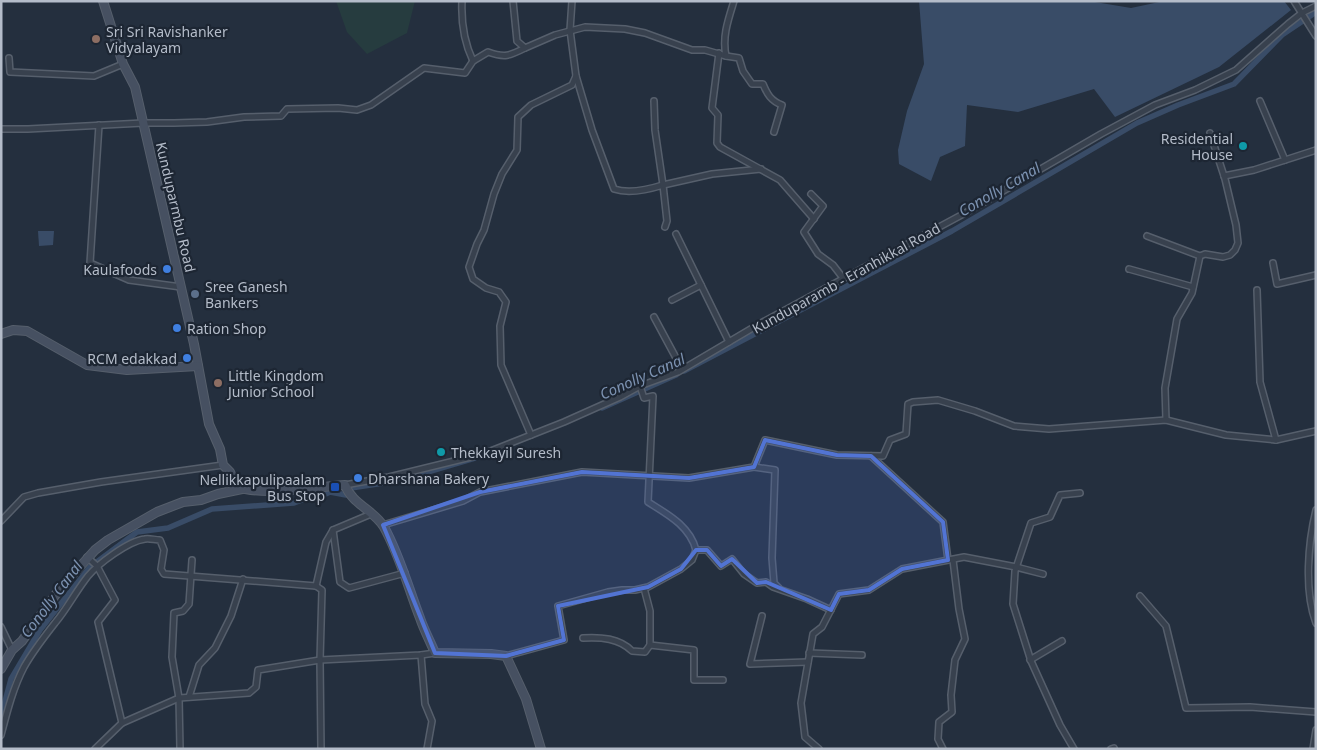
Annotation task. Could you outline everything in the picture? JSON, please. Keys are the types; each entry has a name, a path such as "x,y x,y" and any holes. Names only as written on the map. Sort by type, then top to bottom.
{"main road":[{"name":"Kunduparmbu Road","path":"104,1 123,64 135,87 181,287 209,424 220,449 223,465 230,472 237,487 243,489"},
{"path":"1,334 14,330 28,331 87,364 127,370 198,366"},
{"path":"2,665 12,650 22,641 42,611 87,557 108,540 157,512 183,502 201,500 243,489 348,489 383,525 405,573 419,617 435,653 506,656 526,699 541,749"}],"street":[{"path":"462,1 461,17 465,44 473,62"},
{"path":"513,1 517,41 524,48"},
{"path":"572,1 570,30 576,76 592,130 614,189 620,191 646,190 712,174 762,169"},
{"path":"726,56 723,45 734,1"},
{"path":"1294,1 1316,36"},
{"name":"Kunduparamb - Eranhikkal Road","path":"348,489 483,454 601,406 682,369 843,278 967,212 1101,134 1155,105 1195,90 1236,70 1316,6"},
{"path":"1,129 207,122 244,116 281,116 287,109 338,108 358,110 371,105 424,68 465,73 473,62 488,52 502,56 511,55 543,39 584,27 625,29 656,36 692,50 705,50 739,58 743,72 752,84 763,84 768,96 776,103 782,105 774,132"},
{"path":"719,53 712,108 718,115 717,143 720,147 780,180 814,219"},
{"path":"9,58 10,72 94,76 123,64"},
{"path":"531,435 500,365 500,326 506,302 499,292 486,288 473,279 469,267 484,230 502,174 517,150 518,117 531,105 572,85 576,76"},
{"path":"654,101 655,130 667,221 664,227"},
{"path":"1260,101 1285,160"},
{"path":"99,125 90,263 129,280 181,287"},
{"path":"1147,236 1200,256 1206,254 1223,257 1230,255 1235,250 1238,243 1236,225 1224,176 1210,133"},
{"path":"1224,176 1254,170 1316,150"},
{"path":"811,194 823,206 804,232 818,254 833,265 843,278"},
{"path":"676,234 729,342"},
{"path":"1166,420 1165,388 1177,319 1192,293 1200,256"},
{"path":"1273,263 1277,284 1316,275"},
{"path":"1129,269 1194,286"},
{"path":"672,300 701,285"},
{"path":"1257,290 1260,382 1276,440"},
{"path":"654,316 682,369"},
{"path":"506,656 564,640 558,606 622,590 644,588 681,569 692,560 696,550 694,543 677,520 648,502 653,396 644,398 640,387"},
{"path":"754,467 765,440 837,455 883,456 890,440 906,434 908,404 938,400 976,411 1014,426 1049,429 1166,420 1226,435 1276,440 1316,431"},
{"path":"871,456 943,522 965,639 955,660 951,695 952,712 939,722 938,739 943,749"},
{"path":"1,521 24,497 38,493 223,465"},
{"path":"383,525 463,501 480,492 582,472 689,478 754,467 775,470 772,558 774,583 782,590"},
{"path":"1074,749 1060,725 1030,660 1013,604 1016,567 1031,523 1050,517 1060,494 1080,493"},
{"path":"1316,510 1312,523 1308,586 1316,623"},
{"path":"316,586 326,542 333,530 371,514"},
{"path":"333,530 340,582 349,588 405,573"},
{"path":"1,736 12,698 27,662 87,576 97,566 128,545 144,539 160,540 164,550 161,569 164,574 316,586 322,590 320,660 321,749"},
{"path":"696,550 707,550 721,566 732,559 744,574 757,583 766,582 773,587 831,610"},
{"path":"87,557 97,566 115,600 98,622 122,723"},
{"path":"819,749 805,737 801,703 812,634 822,627 839,594 869,590 902,569 964,557 1043,574"},
{"path":"180,749 179,698 172,657 174,613 182,611 190,604 192,560"},
{"path":"189,697 199,665 215,648 231,616 243,579"},
{"path":"583,638 609,639 625,644 632,652 645,652 650,645 650,611 644,588"},
{"path":"1140,596 1166,626 1186,708 1250,707 1316,712"},
{"path":"762,616 750,664 808,662"},
{"path":"1,627 12,650"},
{"path":"1030,660 1062,641"},
{"path":"650,645 694,650 694,680 724,680"},
{"path":"95,749 122,723 179,698 249,693 256,688 258,670 320,660 435,653"},
{"path":"809,653 862,655"},
{"path":"421,655 425,704 432,721 427,749"},
{"path":"1313,749 1316,730"}],"highlighted area":[{"path":"765,440 837,455 871,456 943,522 948,560 902,569 869,590 839,594 831,610 766,582 757,583 732,559 721,566 707,550 696,550 681,569 648,587 558,606 564,640 506,656 435,653 383,525 480,492 582,472 689,478 754,467"}],"green space":[{"path":"336,1 415,1 407,33 367,54 347,32"}],"water":[{"path":"919,1 1089,1 1131,8 1164,1 1284,1 1291,10 1219,67 1115,117 1094,89 1018,112 967,105 965,146 940,157 931,181 899,164 898,150 907,111 924,64"},
{"path":"38,231 54,231 53,245 39,246"}],"waterway":[{"name":"Conolly Canal","path":"684,371 952,231 1137,123 1234,84 1282,35 1316,12"},
{"name":"Conolly Canal","path":"602,408 676,375"},
{"name":"Conolly Canal","path":"1,716 11,679 40,630 90,567 137,532 168,528 212,509 294,503 307,498 315,499 330,492 346,495 351,488 397,481 475,458"}],"place":[{"name":"Sri Sri Ravishanker Vidyalayam","path":"96,39"},
{"name":"Residential House","path":"1243,146"},
{"name":"Kaulafoods","path":"167,269"},
{"name":"Sree Ganesh Bankers","path":"195,294"},
{"name":"Ration Shop","path":"177,328"},
{"name":"RCM edakkad","path":"187,358"},
{"name":"Little Kingdom Junior School","path":"218,383"},
{"name":"Thekkayil Suresh","path":"441,452"},
{"name":"Dharshana Bakery","path":"358,478"},
{"name":"Nellikkapulipaalam Bus Stop","path":"335,487"}]}
